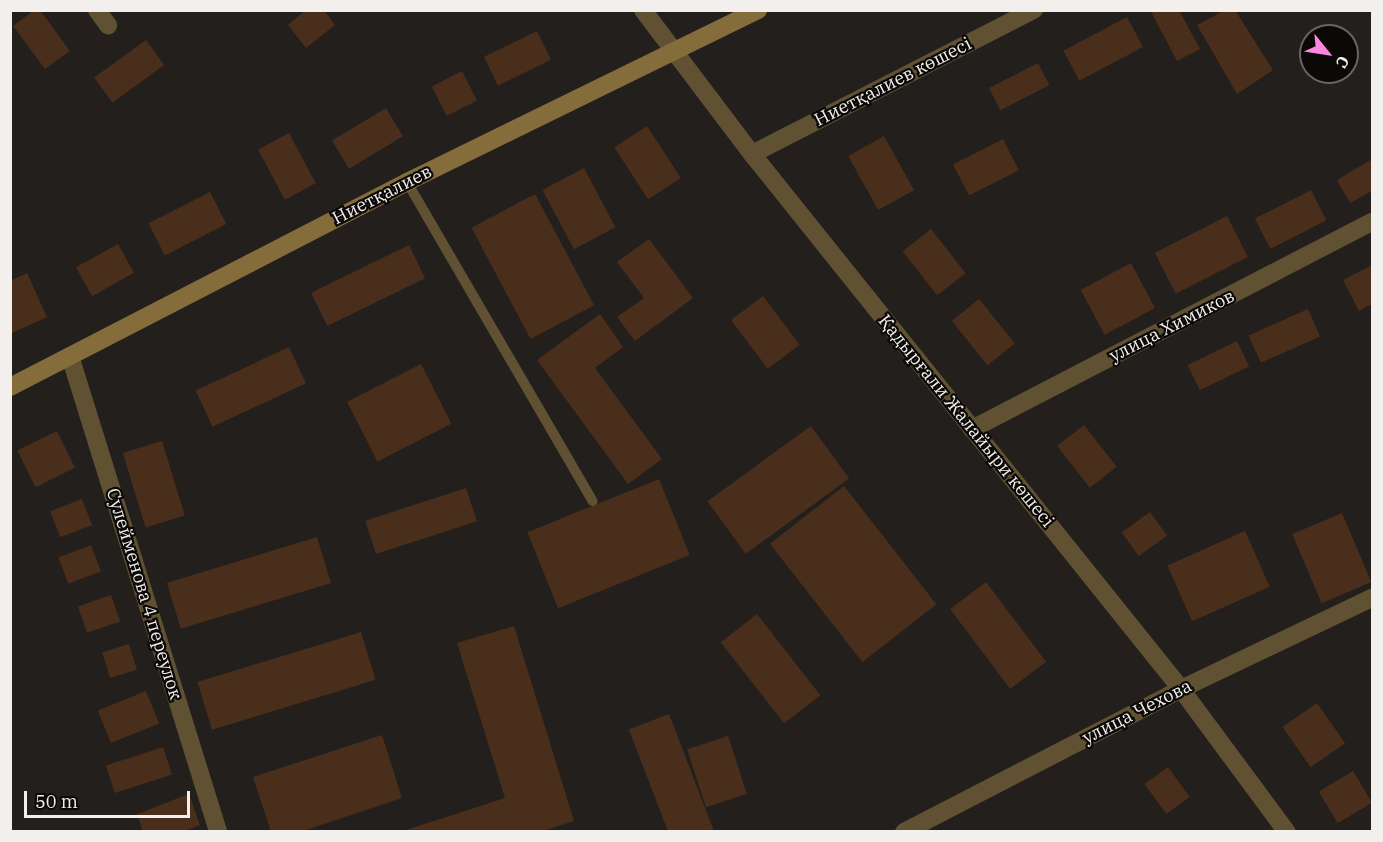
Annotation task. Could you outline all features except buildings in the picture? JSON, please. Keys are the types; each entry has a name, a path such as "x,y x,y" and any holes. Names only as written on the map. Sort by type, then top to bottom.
{"street":[{"name":"Қадырғали Жалайыри көшесі","path":"644,10 752,154 1181,689 1287,831"},
{"name":"Ниетқалиев","path":"10,387 407,182 675,54 758,10"},
{"name":"Ниетқалиев көшесі","path":"752,154 1034,10"},
{"name":"улица Химиков","path":"972,429 1372,222"},
{"name":"Сулейменова 4 переулок","path":"70,356 218,831"},
{"name":"улица Чехова","path":"904,831 1181,689 1372,598"}],"lane":[{"path":"407,182 593,501"}]}
